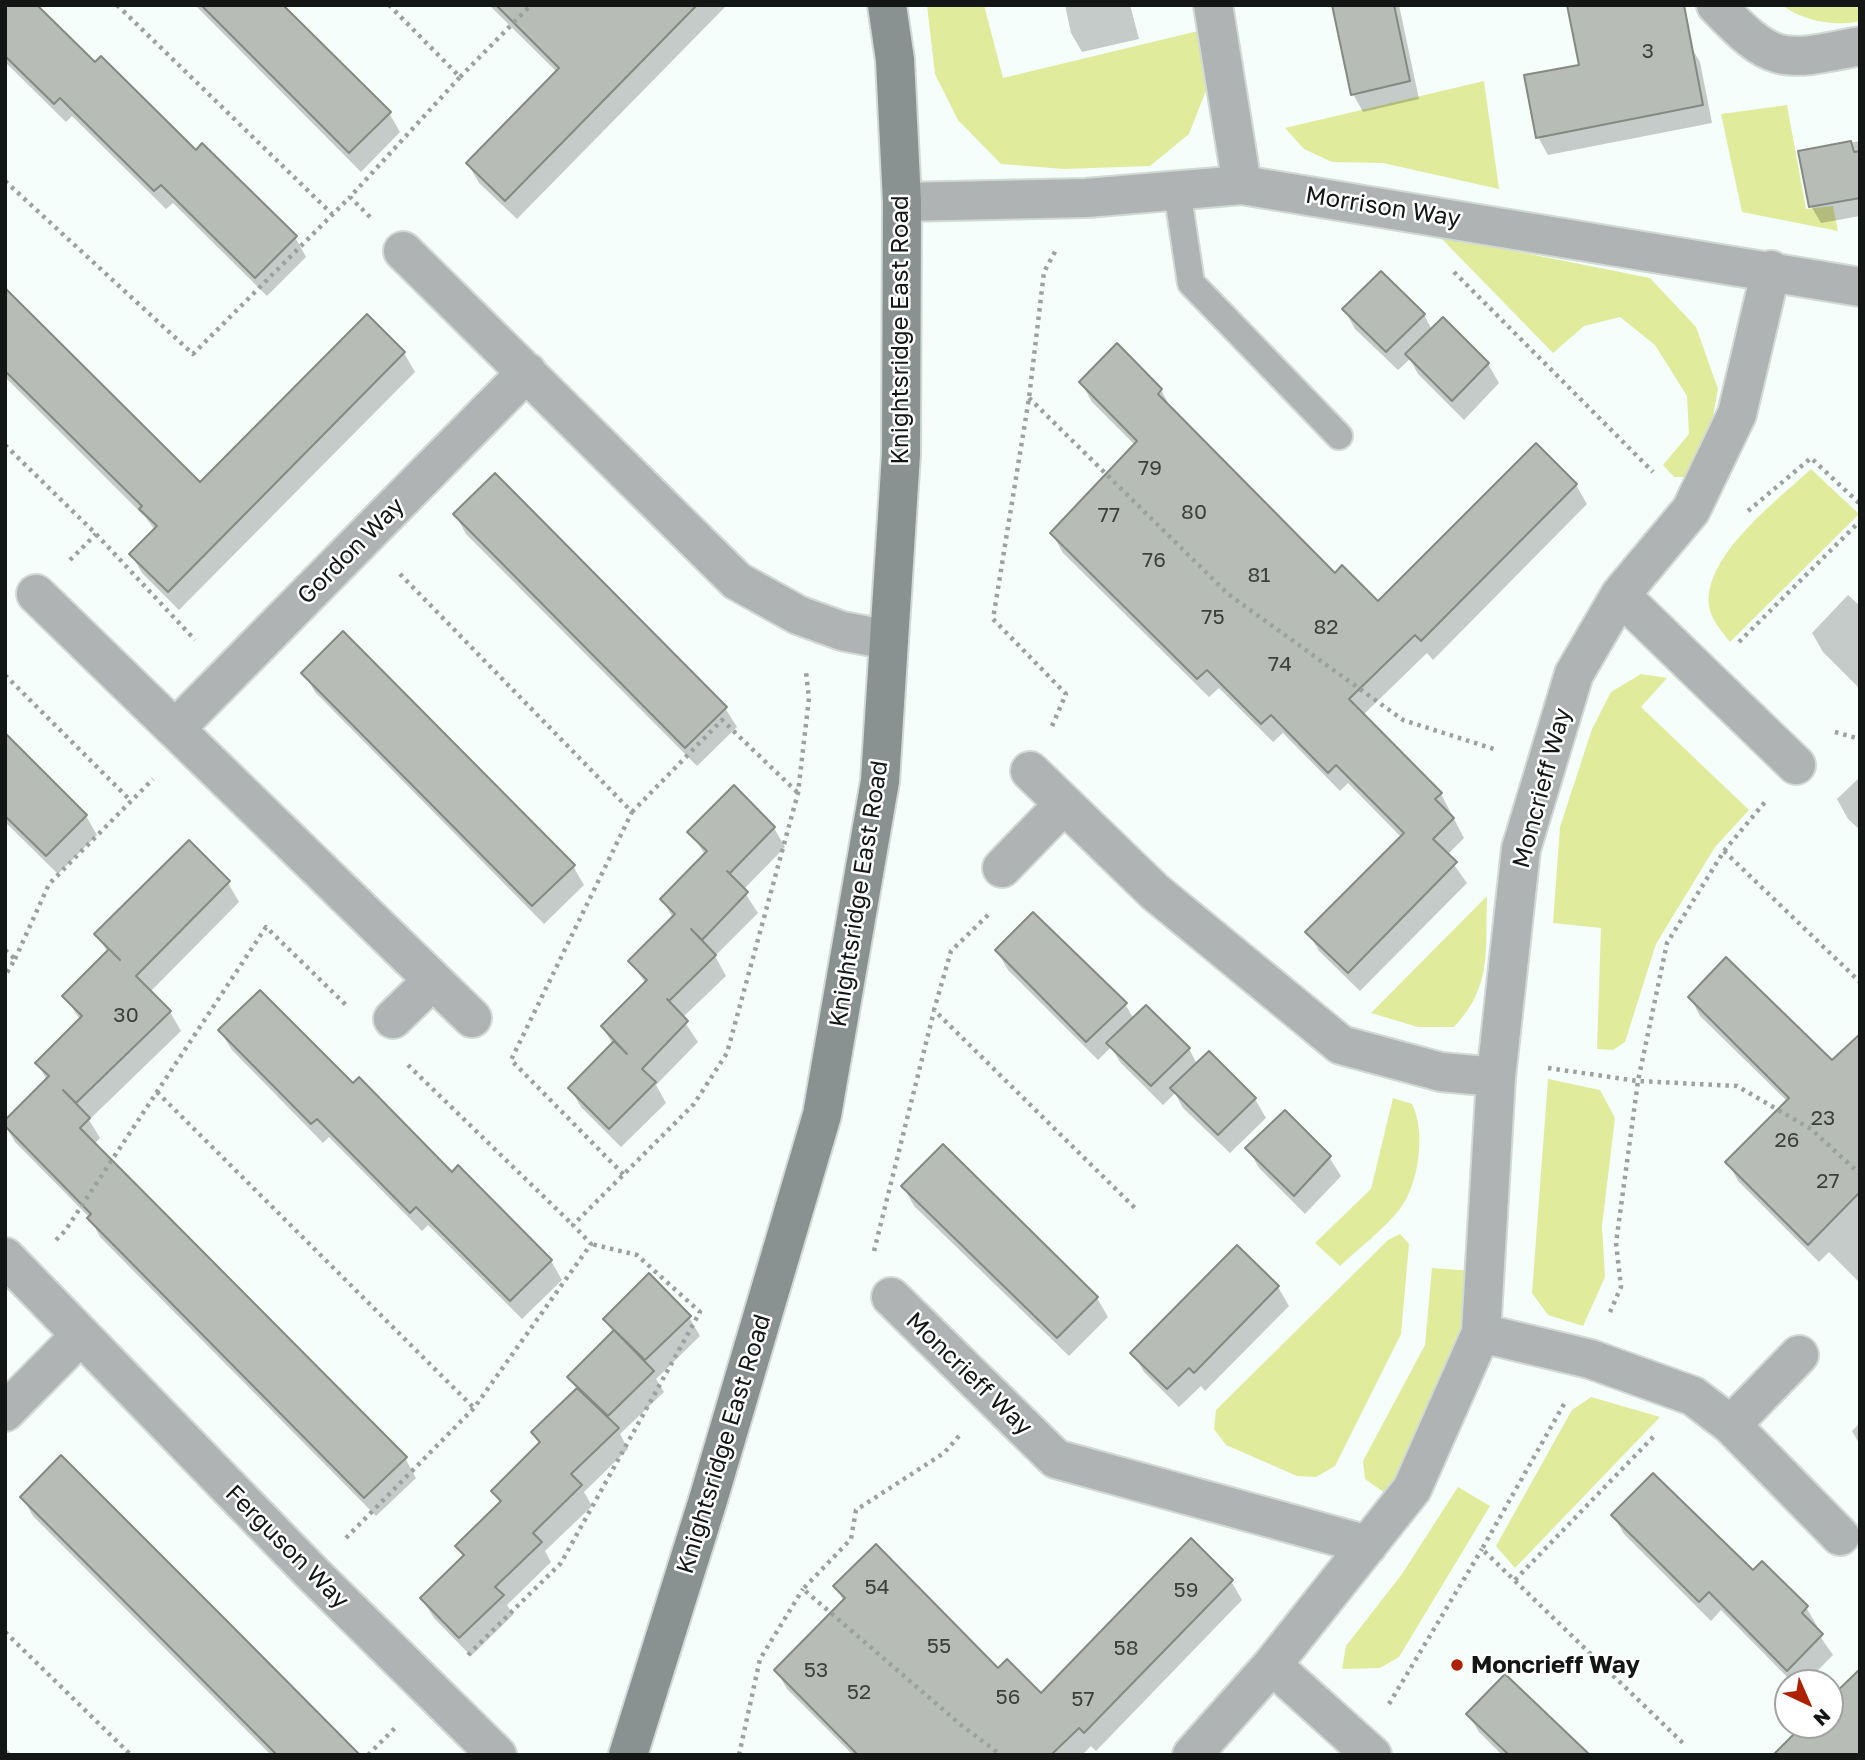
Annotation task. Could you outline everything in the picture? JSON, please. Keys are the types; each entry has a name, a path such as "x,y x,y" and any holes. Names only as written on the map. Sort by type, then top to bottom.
{"street":[{"name":"Knightsridge East Road","path":"628,1755 708,1500 822,1115 880,781 901,454 902,202 895,60 887,5"},
{"path":"1213,5 1242,185"},
{"path":"1716,5 1749,40 1775,55 1810,56 1860,46"},
{"name":"Morrison Way","path":"902,202 1086,198 1242,185 1771,270 1860,287"},
{"path":"403,251 737,581 798,615 842,631 889,640"},
{"name":"Moncrieff Way","path":"1192,1755 1272,1665 1412,1489 1481,1333 1497,1068 1521,849 1574,674 1620,596 1691,510 1737,414 1771,270"},
{"name":"Gordon Way","path":"182,736 228,674 527,372"},
{"path":"36,594 472,1018"},
{"path":"1620,596 1796,765"},
{"path":"1030,771 1155,892 1341,1045 1441,1072 1497,1068"},
{"path":"1002,867 1064,804"},
{"path":"393,1018 432,981"},
{"name":"Ferguson Way","path":"14,1266 312,1573 497,1755"},
{"name":"Moncrieff Way","path":"891,1297 1056,1459 1368,1545"},
{"path":"1481,1333 1590,1359 1693,1396 1731,1425 1840,1536"},
{"path":"5,1412 80,1336"},
{"path":"1731,1425 1799,1355"},
{"path":"1272,1665 1368,1751"}],"lane":[{"path":"1177,190 1191,283 1339,436"}],"path":[{"path":"117,5 332,214"},
{"path":"389,5 460,77"},
{"path":"5,181 193,354 350,197 460,77 531,5"},
{"path":"350,197 403,251"},
{"path":"1030,771 1066,694 993,620 1029,398 1044,272 1086,198"},
{"path":"1418,213 1419,237 1691,510 1743,516 1811,458 1860,504"},
{"path":"1029,398 1228,594 1403,720 1546,765"},
{"path":"5,445 96,534 228,674"},
{"path":"1704,676 1860,521"},
{"path":"364,538 632,812"},
{"path":"573,1225 694,1104 727,1053 798,793 809,698 798,615"},
{"path":"5,675 131,801"},
{"path":"624,1175 511,1060 632,812 722,720 798,793"},
{"path":"1368,1751 1590,1359 1621,1287 1616,1244 1638,1081 1667,943 1724,851 1796,765 1836,730 1860,739"},
{"path":"5,976 48,884 131,801 182,736"},
{"path":"1724,851 1860,982"},
{"path":"891,1297 868,1273 934,1010 951,951 1014,890 1002,867"},
{"path":"14,1266 65,1231 266,927 356,1014"},
{"path":"5,950 15,959"},
{"path":"934,1010 1138,1210"},
{"path":"405,1062 591,1244 637,1255 700,1312 561,1563 432,1691"},
{"path":"1497,1068 1638,1081 1737,1086 1811,1129 1860,1174"},
{"path":"157,1093 474,1408"},
{"path":"312,1573 474,1408 591,1244"},
{"path":"1515,1580 1693,1396"},
{"path":"739,1755 760,1659 803,1589 851,1539 856,1510 944,1453 995,1398"},
{"path":"1482,1549 1686,1746"},
{"path":"803,1589 961,1725 1001,1755"},
{"path":"5,1632 131,1755"}],"green space":[{"path":"927,5 984,5 1003,78 1198,31 1207,88 1189,134 1150,166 1064,169 1001,164 958,120 935,74"},
{"path":"1782,5 1860,5 1860,21 1840,23 1809,19"},
{"path":"1484,81 1499,189 1383,163 1332,162 1304,149 1285,128"},
{"path":"1787,105 1806,209 1833,206 1838,231 1742,212 1721,114"},
{"path":"1439,236 1650,278 1696,327 1718,389 1709,439 1688,477 1674,477 1663,465 1689,434 1687,396 1655,345 1620,317 1584,326 1553,353"},
{"path":"1811,469 1859,514 1730,642 1714,620 1709,605 1711,586 1718,567 1730,548 1763,512"},
{"path":"1641,674 1667,678 1641,707 1749,810 1715,847 1656,944 1625,1042 1613,1050 1597,1049 1601,928 1553,923 1560,827 1592,729 1611,692"},
{"path":"1487,896 1486,950 1481,982 1467,1012 1454,1027 1418,1027 1371,1013"},
{"path":"1548,1079 1600,1090 1615,1118 1602,1226 1605,1277 1583,1326 1548,1315 1532,1293"},
{"path":"1393,1098 1412,1104 1419,1128 1418,1157 1412,1186 1393,1217 1340,1266 1315,1243 1371,1189"},
{"path":"1400,1234 1409,1244 1401,1334 1335,1466 1316,1477 1297,1476 1226,1445 1214,1429 1216,1410 1388,1240"},
{"path":"1432,1268 1474,1271 1473,1329 1430,1423 1385,1493 1365,1479 1363,1461 1425,1345"},
{"path":"1591,1397 1660,1417 1515,1568 1496,1546 1572,1410"},
{"path":"1458,1487 1490,1506 1399,1657 1380,1668 1342,1669 1346,1646 1402,1574"}],"building":[{"path":"5,5 37,5 95,62 101,56 196,150 202,143 297,236 255,278 161,185 154,191 60,98 54,104 5,56"},
{"path":"201,5 283,5 391,112 349,153"},
{"path":"496,5 697,5 505,201 466,163 559,68"},
{"path":"1332,5 1394,5 1410,81 1351,95"},
{"path":"1567,5 1684,5 1703,105 1536,138 1524,75 1579,65"},
{"path":"1851,141 1854,152 1860,151 1860,198 1809,207 1798,151"},
{"path":"1381,271 1425,314 1386,352 1342,309"},
{"path":"5,288 200,482 367,314 405,352 168,592 129,554 157,526 139,509 142,506 5,371"},
{"path":"1443,317 1489,363 1452,401 1405,354"},
{"path":"1117,343 1162,389 1158,394 1335,573 1342,565 1378,601 1536,443 1577,484 1421,641 1415,635 1349,699 1442,793 1435,799 1454,818 1433,839 1457,862 1348,973 1305,932 1404,833 1336,765 1328,773 1271,715 1261,724 1207,670 1197,679 1050,533 1137,441 1079,382"},
{"path":"495,473 727,707 685,748 453,514"},
{"path":"343,631 575,865 532,906 301,673"},
{"path":"5,733 87,815 46,856 5,816"},
{"path":"734,785 775,827 730,873 727,871 748,892 702,940 691,929 716,955 669,1001 667,999 688,1021 642,1069 656,1082 609,1129 568,1088 614,1041 627,1054 601,1026 647,980 628,961 675,914 660,899 707,851 687,832"},
{"path":"189,840 230,881 136,976 171,1011 76,1103 63,1090 90,1118 80,1128 407,1457 364,1498 87,1218 91,1214 5,1126 5,1120 49,1076 35,1063 82,1016 62,996 109,949 94,934"},
{"path":"1033,912 1127,1003 1086,1042 995,950"},
{"path":"1726,957 1832,1060 1860,1034 1860,1192 1808,1245 1725,1162 1789,1098 1688,997"},
{"path":"260,990 353,1083 359,1077 452,1172 458,1165 552,1260 510,1301 416,1207 410,1213 317,1119 311,1124 218,1030"},
{"path":"1146,1005 1190,1048 1151,1086 1106,1043"},
{"path":"1209,1051 1256,1098 1218,1135 1170,1088"},
{"path":"1285,1110 1331,1156 1294,1196 1245,1148"},
{"path":"943,1144 1098,1297 1057,1338 901,1186"},
{"path":"1237,1245 1279,1286 1194,1373 1189,1368 1167,1389 1130,1353"},
{"path":"649,1273 691,1316 645,1360 603,1319"},
{"path":"614,1330 654,1371 608,1416 567,1377"},
{"path":"577,1388 619,1428 571,1474 582,1485 533,1533 542,1542 495,1587 504,1595 459,1638 420,1598 464,1555 455,1546 501,1501 491,1491 540,1442 531,1432"},
{"path":"61,1455 360,1755 277,1755 20,1497"},
{"path":"1653,1473 1753,1570 1762,1561 1808,1606 1802,1613 1823,1634 1789,1669 1785,1669 1709,1592 1699,1602 1611,1515"},
{"path":"1191,1538 1233,1580 1084,1733 1079,1728 1051,1755 858,1755 774,1670 845,1598 833,1586 876,1544 998,1668 1007,1659 1041,1693"},
{"path":"1860,1669 1860,1755 1773,1755 1789,1739 1844,1739 1844,1684"},
{"path":"1505,1674 1590,1755 1509,1755 1466,1714"}],"place":[{"name":"Moncrieff Way","path":"1457,1665"}]}
